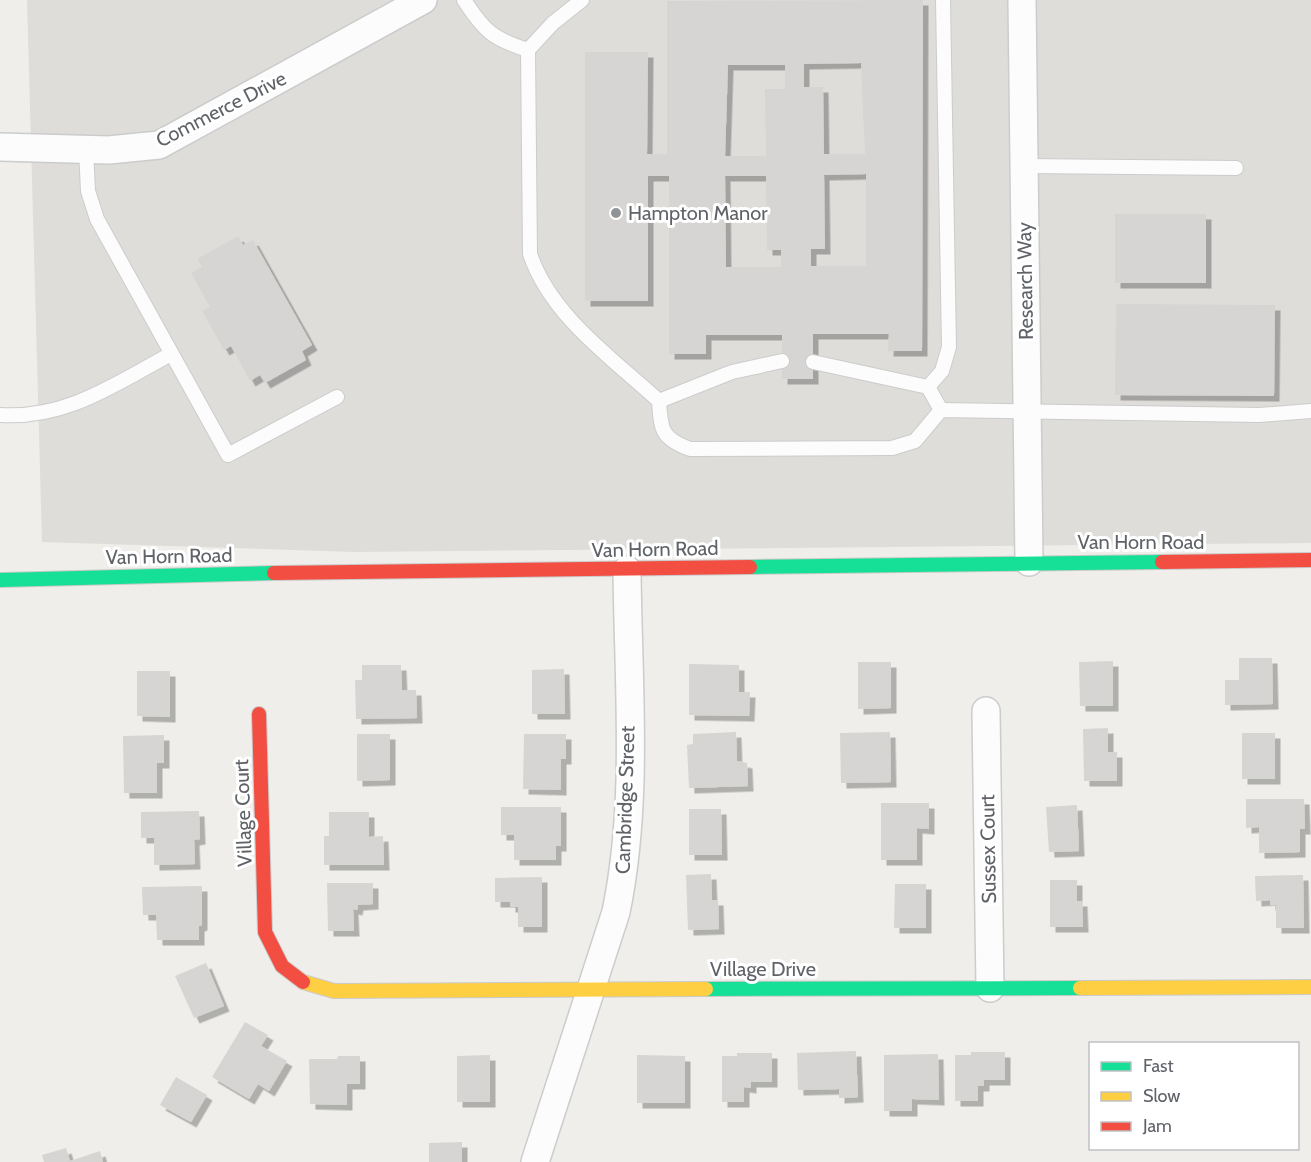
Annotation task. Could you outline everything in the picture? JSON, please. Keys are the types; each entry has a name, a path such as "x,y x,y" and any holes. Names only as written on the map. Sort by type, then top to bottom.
{"main road":[{"name":"Van Horn Road","path":"0,580 276,573 1311,560"},
{"name":"Village Court","path":"259,714 265,910"},
{"name":"Village Drive","path":"265,910 265,932 277,962 299,981 314,988 334,991 1311,987"}],"street":[{"name":"Commerce Drive","path":"0,147 86,149 159,145 423,0"},
{"name":"Research Way","path":"1022,0 1029,562"},
{"name":"Cambridge Street","path":"535,1162 616,912 627,850 627,570"},
{"name":"Sussex Court","path":"986,711 990,988"}],"lane":[{"path":"464,0 478,21 500,41 528,50"},
{"path":"582,0 553,23 528,50 531,254 538,278 558,306 659,401 660,427 671,442 690,449 892,448 915,441 941,410"},
{"path":"928,387 942,371 949,347 944,0"},
{"path":"86,149 88,190 97,219 228,455 338,398"},
{"path":"1024,166 1236,168"},
{"path":"0,415 18,416 75,406 171,354"},
{"path":"659,401 732,372 783,361"},
{"path":"813,362 928,387 941,410"},
{"path":"941,410 1258,415 1311,411"}],"shaded area":[{"path":"27,0 1311,0 1311,543 354,552 42,542"}],"building":[{"name":"Hampton Manor","path":"923,0 922,351 888,351 889,334 813,334 813,379 782,379 782,335 706,335 706,354 669,354 669,176 648,176 648,301 585,301 585,52 648,52 647,154 667,154 667,1","holes":["861,63 865,154 824,154 823,87 804,87 804,64","728,65 785,65 785,89 765,89 766,156 725,156","866,174 866,266 811,266 811,249 825,249 824,175","725,176 766,176 767,250 781,250 781,267 726,267"]},
{"path":"1115,214 1206,214 1206,283 1115,283"},
{"path":"238,236 243,245 253,240 312,345 302,351 306,360 265,383 260,375 250,381 231,346 224,350 202,311 210,307 191,273 202,267 197,259"},
{"path":"1116,304 1275,305 1274,396 1115,395"},
{"path":"1239,658 1272,658 1273,704 1225,705 1225,680 1239,680"},
{"path":"1113,661 1113,706 1080,706 1079,662"},
{"path":"858,662 891,662 891,708 858,709"},
{"path":"689,664 739,665 739,692 750,692 749,716 689,715"},
{"path":"362,665 401,665 402,690 416,690 417,718 356,719 355,680 362,680"},
{"path":"564,669 565,714 532,714 532,670"},
{"path":"137,671 170,671 170,717 137,716"},
{"path":"1108,728 1108,752 1117,752 1117,781 1084,781 1083,729"},
{"path":"736,732 737,761 747,763 748,786 689,788 687,745 693,744 693,734"},
{"path":"890,732 891,782 841,783 840,733"},
{"path":"1242,733 1275,733 1275,779 1242,779"},
{"path":"357,734 390,734 390,780 357,781"},
{"path":"524,734 566,734 566,759 561,759 561,790 523,789"},
{"path":"164,735 164,763 157,763 157,793 124,793 123,736"},
{"path":"1246,799 1304,799 1305,829 1300,829 1300,852 1259,853 1259,827 1246,828"},
{"path":"881,803 929,803 929,829 917,828 917,860 881,860"},
{"path":"1077,805 1079,851 1049,852 1046,807"},
{"path":"501,807 561,807 561,846 556,846 556,860 514,860 514,835 501,835"},
{"path":"689,809 721,809 722,855 689,855"},
{"path":"199,811 200,839 194,840 195,864 154,865 154,838 141,838 141,812"},
{"path":"329,812 369,812 369,837 383,836 384,865 324,865 324,836 329,836"},
{"path":"711,874 712,900 718,900 719,929 688,930 686,875"},
{"path":"1303,875 1304,928 1276,928 1276,905 1270,905 1270,900 1256,901 1255,876"},
{"path":"542,877 542,927 518,927 518,907 510,907 510,902 495,902 495,878"},
{"path":"1050,880 1077,880 1077,901 1082,901 1083,927 1050,927"},
{"path":"327,883 373,883 373,904 358,905 357,910 353,909 354,931 328,931"},
{"path":"895,884 926,884 926,928 894,928"},
{"path":"202,886 202,925 199,926 199,940 157,940 156,915 143,915 142,887"},
{"path":"206,963 224,1006 194,1018 175,976"},
{"path":"245,1022 268,1035 261,1046 287,1061 269,1091 258,1084 249,1099 212,1077"},
{"path":"856,1051 858,1097 839,1098 839,1089 798,1090 797,1053"},
{"path":"971,1052 1005,1052 1005,1080 984,1080 984,1086 978,1086 978,1101 955,1101 955,1055 971,1055"},
{"path":"737,1053 772,1053 772,1082 751,1082 751,1088 744,1087 744,1102 722,1102 722,1056 737,1056"},
{"path":"938,1054 939,1100 912,1099 912,1111 884,1111 884,1055"},
{"path":"490,1055 490,1102 457,1102 457,1056"},
{"path":"637,1055 685,1056 685,1103 637,1103"},
{"path":"338,1056 360,1056 360,1084 347,1084 347,1105 310,1104 309,1059 337,1059"},
{"path":"176,1077 207,1095 191,1122 160,1105"},
{"path":"462,1142 462,1162 429,1162 429,1143"},
{"path":"66,1148 70,1161 100,1151 103,1162 44,1162 42,1155"}],"traffic: fast":[{"path":"750,567 1162,562"},
{"path":"0,580 274,573"},
{"path":"706,989 1080,988"}],"traffic: slow":[{"path":"303,982 334,991 706,989"},
{"path":"1080,988 1311,987"}],"traffic: jam":[{"path":"1162,562 1311,560"},
{"path":"274,573 750,567"},
{"path":"259,714 265,932 282,966 303,982"}],"place":[{"name":"Hampton Manor","path":"616,213"}]}
